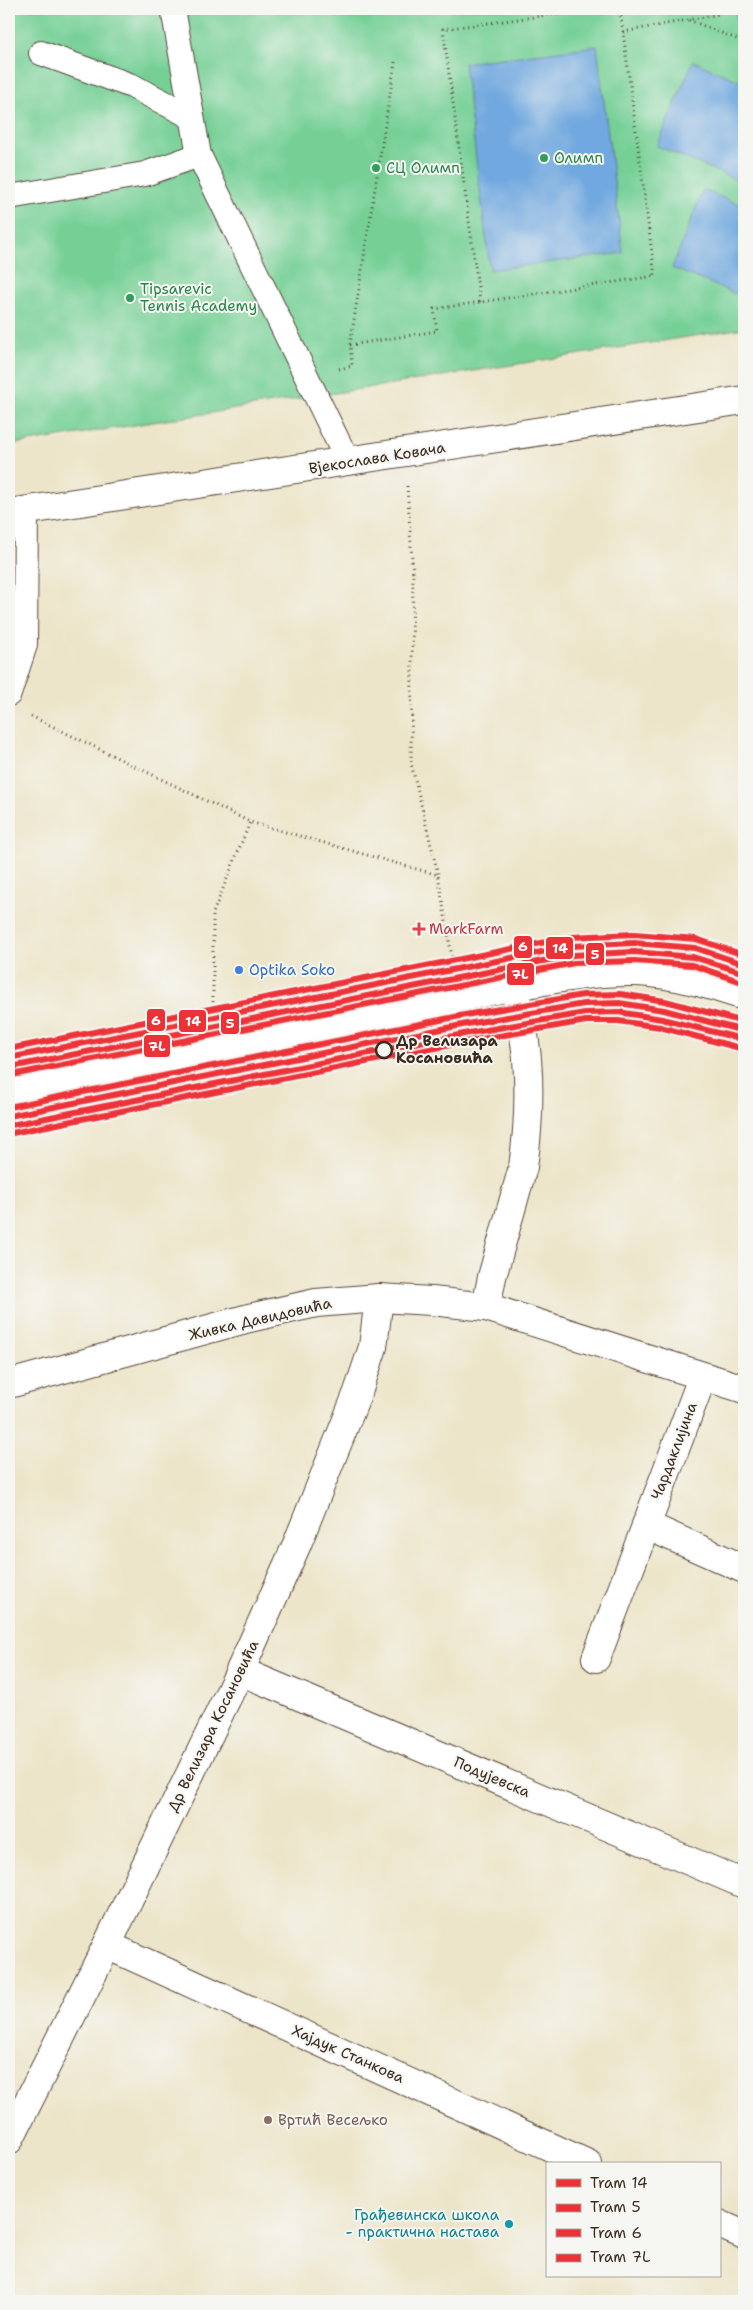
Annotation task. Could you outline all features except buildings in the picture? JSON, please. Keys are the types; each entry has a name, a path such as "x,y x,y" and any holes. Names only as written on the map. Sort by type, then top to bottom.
{"street":[{"name":"Вјекослава Ковача","path":"17,512 405,454 744,400"},
{"path":"9,1090 515,986 597,974 638,972 670,976 744,996"},
{"path":"486,1308 492,1277 523,1167 525,1150 529,1081 515,986"},
{"name":"Живка Давидовића","path":"9,1384 249,1318 316,1303 379,1298 432,1301 486,1308 702,1378 744,1389"},
{"name":"Др Велизара Косановића","path":"9,2140 107,1945 240,1671 297,1544 358,1392 373,1347 379,1298"},
{"name":"Чардаклијина","path":"596,1658 702,1378"},
{"path":"646,1525 744,1569"},
{"name":"Подујевска","path":"240,1671 744,1884"},
{"name":"Хајдук Станкова","path":"107,1945 584,2162"},
{"path":"720,2224 744,2235"}],"lane":[{"path":"173,9 199,156 348,462"},
{"path":"41,53 142,90 192,117"},
{"path":"9,197 145,174 199,156"},
{"path":"9,694 25,645 17,512"}],"path":[{"path":"480,302 444,29 594,9"},
{"path":"350,345 437,332 434,309 655,276 620,9"},
{"path":"623,32 720,14"},
{"path":"688,20 744,42"},
{"path":"306,376 352,366 350,345 395,62"},
{"path":"405,454 413,573 412,762 438,875 454,970 461,998"},
{"path":"26,711 31,716 250,822 438,875"},
{"path":"217,1048 213,1018 213,913 250,822"}],"green space":[{"name":"СЦ Олимп","path":"9,9 744,9 744,328 9,445"}],"water":[{"path":"735,9 744,9 744,32 738,33"},
{"name":"Олимп","path":"597,46 623,253 490,270 464,63"},
{"path":"693,61 744,83 744,183 657,146"},
{"path":"703,190 744,206 744,297 672,268"}],"tram line":[{"name":"6","path":"9,1049 571,937 634,934 696,939 744,955"},
{"name":"14","path":"9,1058 572,946 634,943 695,948 744,964"},
{"name":"5","path":"11,1067 573,955 634,952 693,957 741,972"},
{"name":"7L","path":"12,1075 574,963 634,961 692,965 739,981"},
{"name":"6","path":"9,1107 465,1015 583,995 620,994 665,1001 744,1022"},
{"name":"14","path":"9,1116 467,1024 584,1004 619,1003 664,1010 744,1031"},
{"name":"5","path":"11,1125 469,1033 585,1013 618,1012 662,1019 742,1039"},
{"name":"7L","path":"12,1133 470,1041 586,1021 618,1021 660,1027 740,1048"}],"place":[{"name":"Олимп","path":"544,158"},
{"name":"СЦ Олимп","path":"376,168"},
{"name":"Tipsarevic Tennis Academy","path":"130,298"},
{"name":"MarkFarm","path":"419,929"},
{"name":"Optika Soko","path":"239,970"},
{"name":"Др Велизара Косановића","path":"384,1050"},
{"name":"Вртић Весељко","path":"268,2120"},
{"name":"Грађевинска школа - практична настава","path":"509,2224"}]}
